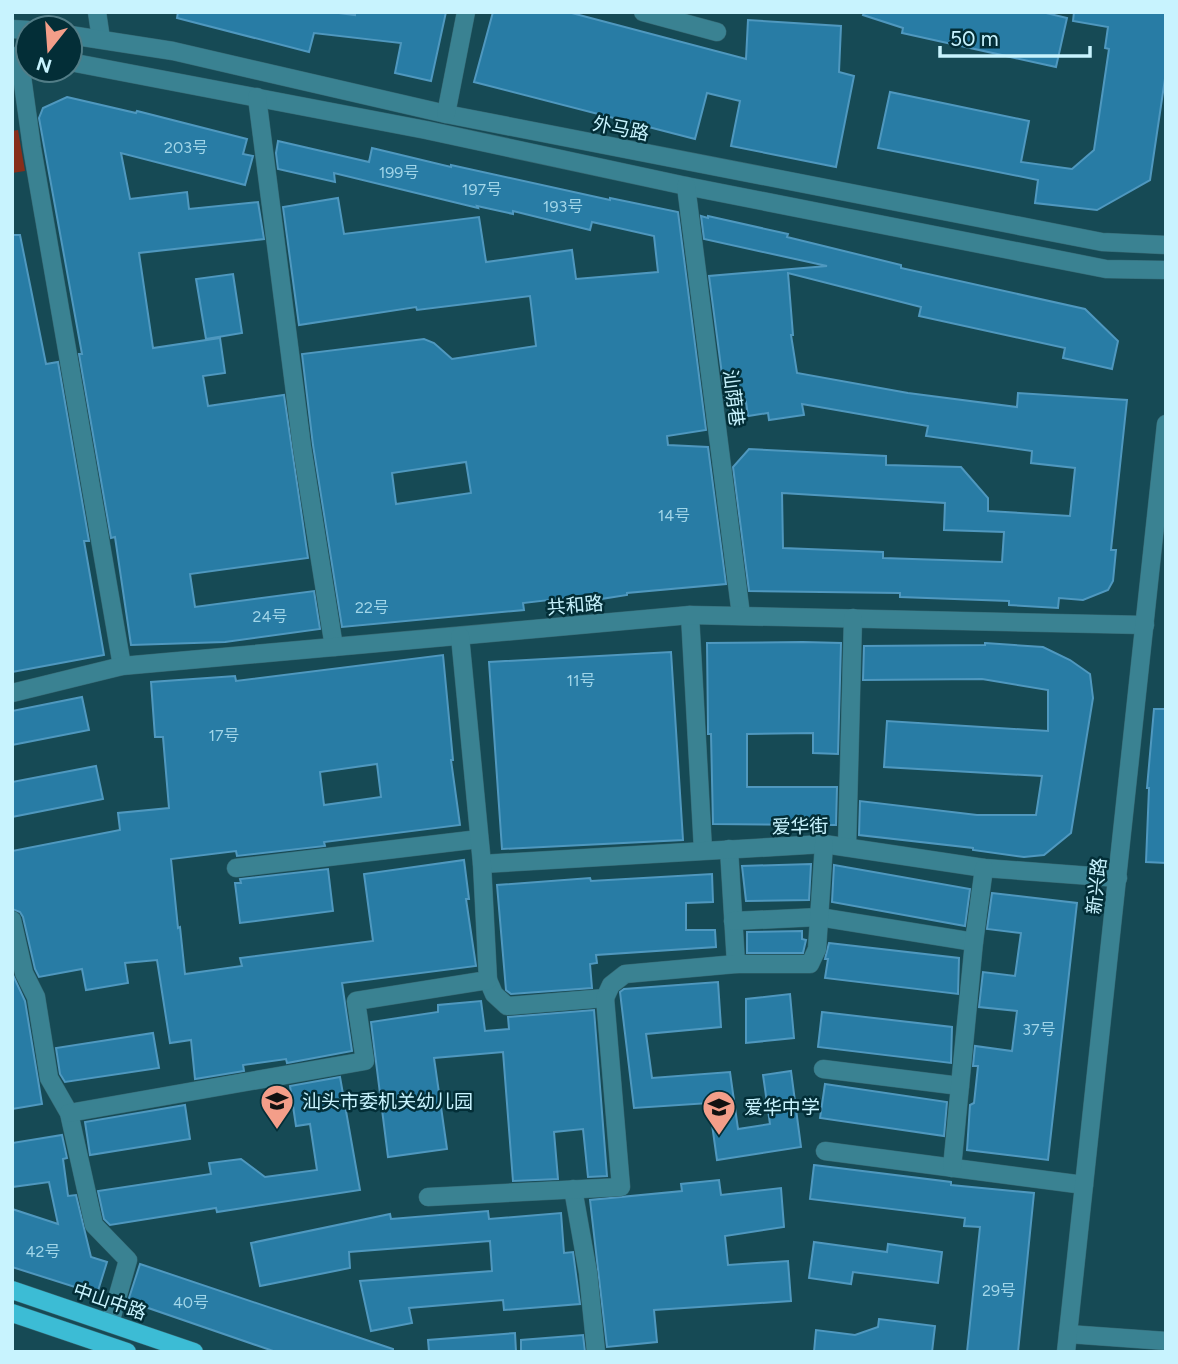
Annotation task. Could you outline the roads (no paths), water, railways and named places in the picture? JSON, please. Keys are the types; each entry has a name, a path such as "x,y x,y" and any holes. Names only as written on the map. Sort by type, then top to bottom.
{"main road":[{"name":"中山中路","path":"12,1290 194,1352"},
{"path":"12,1313 127,1352"}],"street":[{"path":"97,12 101,38"},
{"path":"446,114 466,12"},
{"path":"643,12 717,32"},
{"name":"外马路","path":"84,36 173,51 446,114 1102,242 1166,245"},
{"path":"84,65 426,130 686,186 1106,269 1166,270"},
{"path":"24,84 35,162 122,666"},
{"path":"257,97 302,447 334,647"},
{"name":"汕荫巷","path":"686,186 741,615"},
{"name":"新兴路","path":"1067,1343 1166,424"},
{"path":"690,615 703,850"},
{"name":"共和路","path":"12,693 122,666 690,615 1145,625"},
{"path":"847,848 853,618"},
{"path":"460,636 482,864 488,980 494,994 507,1006 605,998"},
{"path":"236,868 479,839"},
{"path":"428,1197 621,1187 605,998 611,985 625,974 736,964 810,964 817,949 824,844"},
{"name":"爱华街","path":"482,864 824,844 984,868 1118,878"},
{"path":"729,849 736,964"},
{"path":"952,1168 984,868"},
{"path":"733,921 819,917 974,942"},
{"path":"12,920 24,973 36,997 49,1078 69,1113 94,1225 128,1260 110,1323"},
{"path":"69,1113 365,1061 356,1001 488,980"},
{"path":"823,1069 960,1086"},
{"path":"825,1151 1084,1185"},
{"path":"573,1189 589,1272 596,1352"},
{"path":"1067,1343 1166,1341"}],"place":[{"name":"汕头市委机关幼儿园","path":"277,1131"},
{"name":"爱华中学","path":"719,1137"}]}
